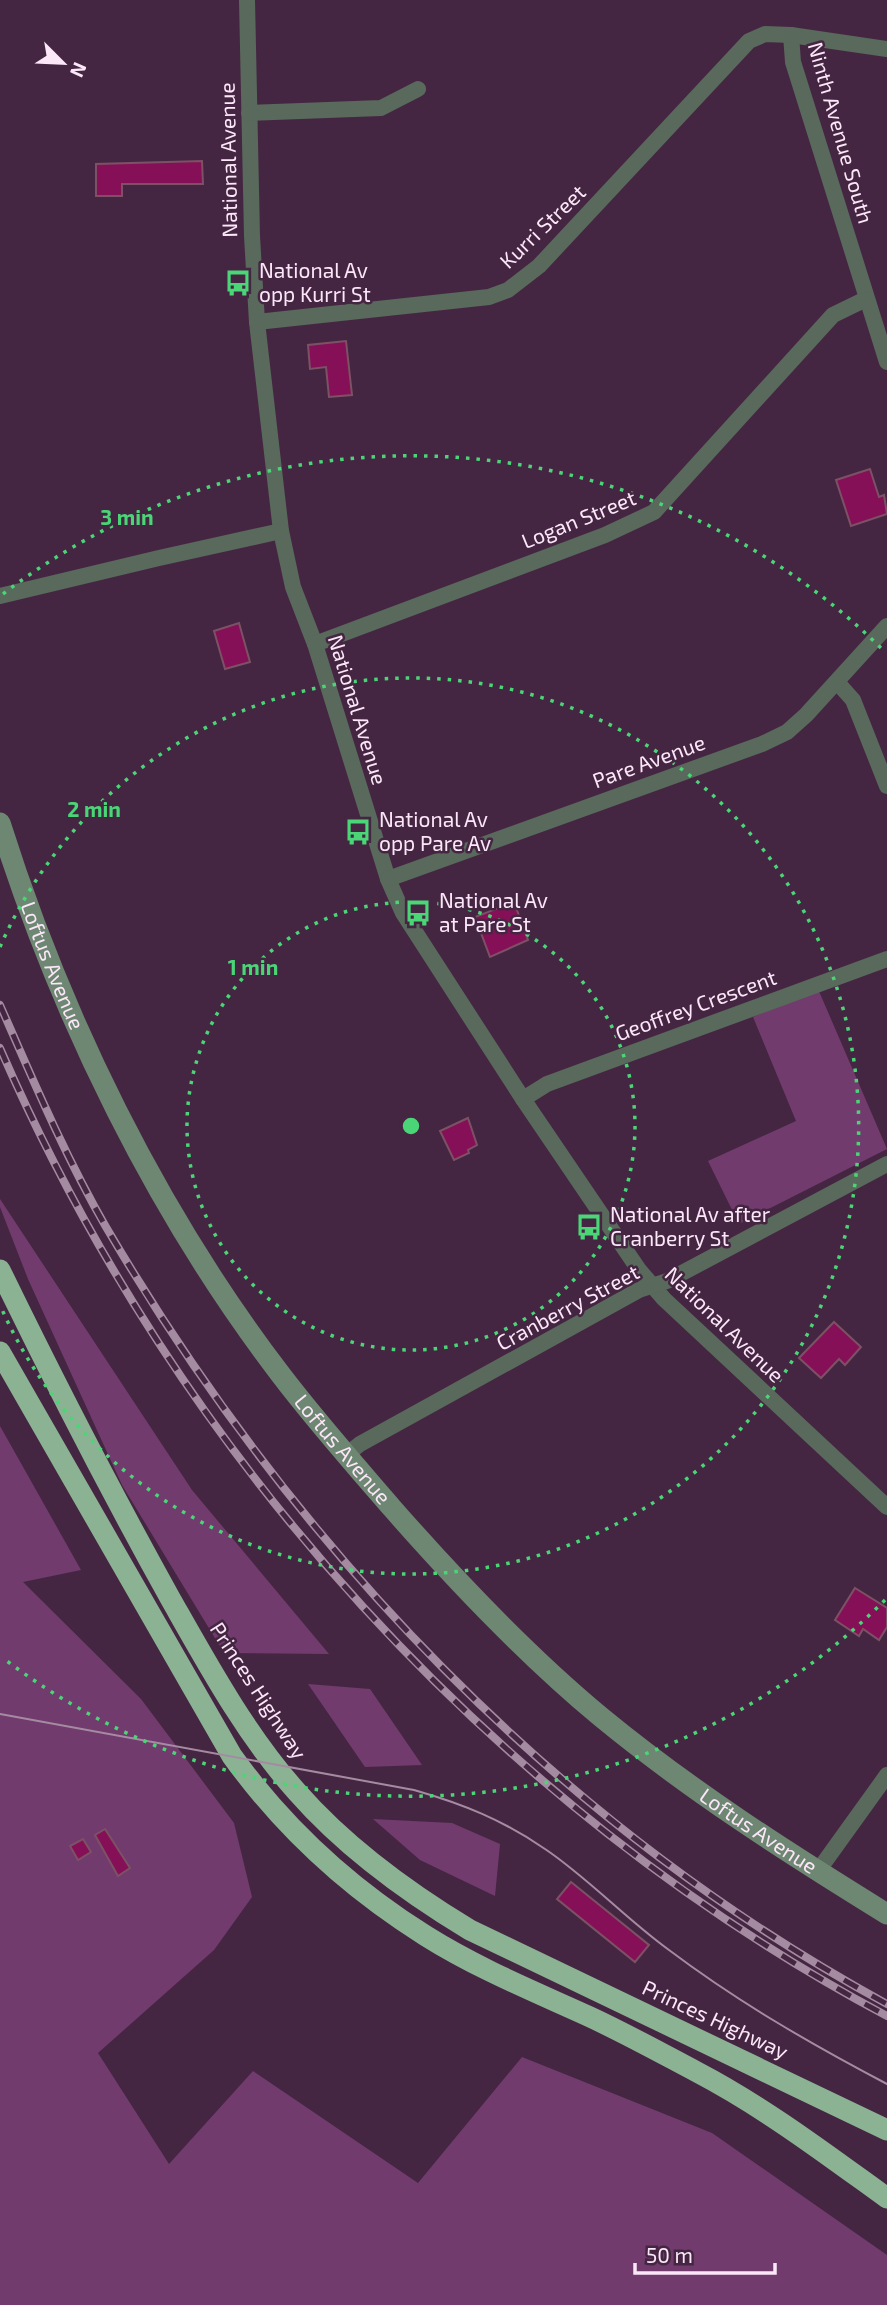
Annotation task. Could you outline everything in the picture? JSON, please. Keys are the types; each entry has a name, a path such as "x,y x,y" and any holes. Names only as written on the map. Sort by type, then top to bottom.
{"highway":[{"name":"Princes Highway","path":"0,1270 116,1501 186,1627 252,1734 273,1763 317,1813 382,1871 470,1930 887,2130"},
{"path":"0,1352 232,1756 253,1785 293,1829 353,1883 427,1936 480,1966 700,2073 887,2189"},
{"path":"819,2149 887,2199"}],"street":[{"name":"National Avenue","path":"247,0 252,236 257,322 281,531 293,587 315,645 388,879 402,913 523,1099 651,1285 887,1507"},
{"name":"Kurri Street","path":"257,322 489,297 508,290 539,266 749,41 765,34 791,35 887,49"},
{"name":"Ninth Avenue South","path":"791,35 793,62 887,362"},
{"path":"249,113 381,108 418,89"},
{"name":"Logan Street","path":"315,645 605,535 654,512 833,315 866,299"},
{"path":"0,596 281,531"},
{"name":"Pare Avenue","path":"388,879 762,744 787,732 887,626"},
{"path":"837,682 853,700 887,786"},
{"name":"Loftus Avenue","path":"0,823 36,927 83,1042 173,1213 218,1285 280,1374 346,1455 484,1609 600,1716 681,1779 779,1847 887,1914"},
{"name":"Geoffrey Crescent","path":"523,1099 547,1084 887,959"},
{"name":"Cranberry Street","path":"346,1455 370,1439 651,1285 675,1277 887,1164"},
{"path":"818,1871 887,1775"}],"shaded area":[{"path":"818,989 887,1149 739,1224 708,1161 796,1121 753,1017"},
{"path":"0,1199 192,1490 329,1654 224,1653 122,1485 28,1279 0,1207"},
{"path":"0,1426 81,1570 23,1582 141,1699 234,1823 252,1897 214,1950 98,2053 169,2164 253,2071 418,2183 522,2057 712,2133 887,2255 887,2305 0,2305"},
{"path":"308,1684 370,1689 422,1765 365,1767"},
{"path":"373,1819 452,1823 500,1844 495,1896 420,1860"}],"building":[{"path":"202,161 203,184 122,184 122,196 96,196 96,164"},
{"path":"346,341 352,395 329,397 326,367 310,369 308,345"},
{"path":"870,469 879,497 884,495 887,514 851,526 836,480"},
{"path":"239,623 250,662 225,669 214,631"},
{"path":"514,902 528,940 490,957 475,917"},
{"path":"468,1118 477,1145 468,1150 469,1153 454,1160 440,1131"},
{"path":"834,1322 861,1347 845,1365 839,1359 821,1378 799,1358"},
{"path":"855,1588 887,1608 887,1627 879,1640 863,1629 859,1636 835,1620"},
{"path":"105,1829 130,1868 118,1876 95,1835"},
{"path":"83,1839 91,1852 78,1860 70,1846"},
{"path":"571,1882 649,1945 635,1962 557,1899"}],"tram line":[{"path":"0,1714 414,1790 482,1814 514,1830 561,1860 653,1938 721,1987 803,2038 887,2084"}],"railway":[{"path":"0,1005 63,1145 106,1227 180,1345 262,1459 349,1567 444,1669 545,1764 653,1852 767,1932 887,2004"},
{"path":"0,1048 73,1198 158,1342 255,1478 362,1606 480,1725 608,1834 743,1931 887,2016"}],"place":[{"name":"National Av opp Kurri St","path":"238,283"},
{"name":"National Av opp Pare Av","path":"358,832"},
{"name":"National Av at Pare St","path":"418,913"},
{"name":"National Av after Cranberry St","path":"589,1227"}]}
